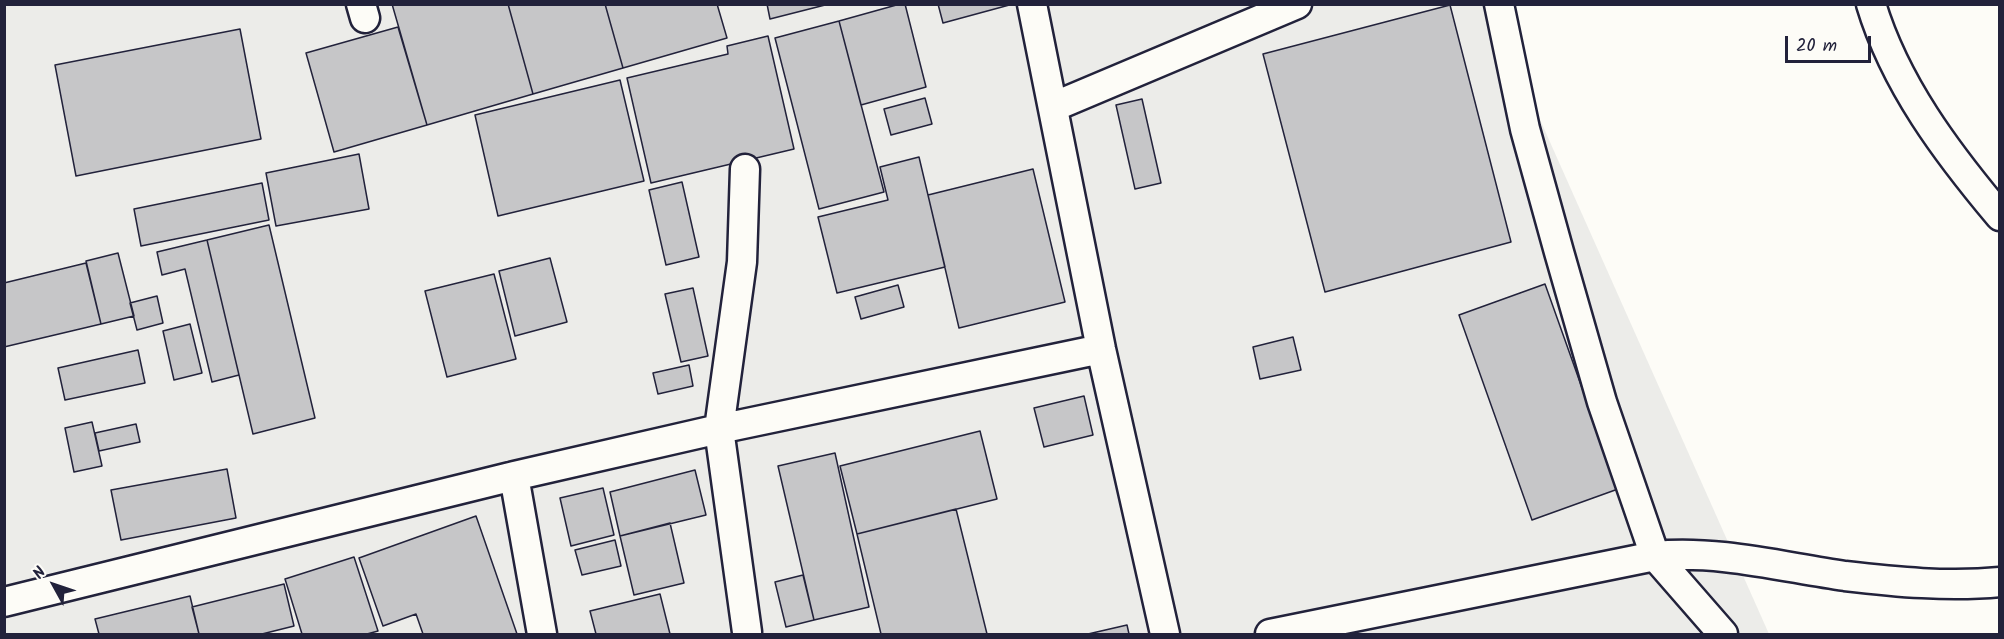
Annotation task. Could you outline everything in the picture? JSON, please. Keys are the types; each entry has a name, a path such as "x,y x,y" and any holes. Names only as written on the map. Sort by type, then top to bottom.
{"street":[{"path":"1032,4 1101,349 1165,634"},
{"path":"1053,107 1297,4"},
{"path":"1499,4 1525,129 1559,252 1602,402 1655,556 1723,634"},
{"path":"1871,4 1899,75 1924,115 2000,216"},
{"path":"746,169 742,262 718,429 747,632"},
{"path":"4,602 514,476 718,429 1101,349"},
{"path":"514,476 542,634"},
{"path":"1270,634 1674,554 1724,556 1846,576 1965,585 2000,582"}],"shaded area":[{"path":"4,5 1489,5 1769,634 5,634"}],"building":[{"path":"392,4 508,4 533,94 427,125"},
{"path":"508,4 605,4 623,68 533,94"},
{"path":"605,4 717,4 727,38 623,68"},
{"path":"767,4 829,4 770,19"},
{"path":"905,4 926,87 861,105 839,21"},
{"path":"938,4 1013,4 943,23"},
{"path":"1450,5 1511,242 1325,292 1263,54"},
{"path":"839,21 884,192 819,209 775,38"},
{"path":"398,27 427,125 334,152 306,53"},
{"path":"240,29 261,139 76,176 55,65"},
{"path":"768,36 794,149 651,183 627,78 728,54 727,46"},
{"path":"620,80 644,181 498,216 475,115"},
{"path":"925,98 932,124 891,135 884,109"},
{"path":"1142,99 1161,183 1135,189 1116,105"},
{"path":"359,154 369,209 276,226 266,173"},
{"path":"919,157 945,267 837,293 818,217 888,200 880,167"},
{"path":"1033,169 1065,302 959,328 928,195"},
{"path":"682,182 699,257 666,265 649,190"},
{"path":"262,183 269,220 141,246 134,209"},
{"path":"269,225 315,418 253,434 207,240"},
{"path":"207,240 239,375 212,382 185,269 162,275 157,252"},
{"path":"118,253 134,316 101,324 86,261"},
{"path":"550,258 567,322 515,336 499,271"},
{"path":"86,263 101,324 4,347 4,283"},
{"path":"494,274 516,359 447,377 425,291"},
{"path":"1545,284 1618,489 1532,520 1459,315"},
{"path":"898,285 904,307 861,319 855,297"},
{"path":"693,288 708,356 681,362 665,294"},
{"path":"157,296 163,323 137,330 130,303"},
{"path":"190,324 202,373 174,380 163,331"},
{"path":"1293,337 1301,370 1260,379 1253,347"},
{"path":"138,350 145,383 65,400 58,368"},
{"path":"689,365 693,386 658,394 653,373"},
{"path":"1084,396 1093,435 1044,447 1034,408"},
{"path":"92,422 102,466 74,472 65,428"},
{"path":"136,424 140,442 99,451 95,433"},
{"path":"980,431 997,499 857,534 840,466"},
{"path":"835,453 869,607 814,620 778,466"},
{"path":"227,469 236,518 121,540 111,490"},
{"path":"695,470 706,515 620,536 610,492"},
{"path":"603,488 614,535 571,546 560,498"},
{"path":"956,509 987,634 881,634 857,534"},
{"path":"476,516 517,634 423,634 416,614 383,626 359,558"},
{"path":"670,523 684,583 634,595 620,536"},
{"path":"615,540 621,566 582,575 575,550"},
{"path":"354,557 378,631 367,634 302,634 285,579"},
{"path":"803,575 814,620 786,627 775,582"},
{"path":"284,584 294,626 262,634 199,634 192,607"},
{"path":"660,594 670,634 596,634 590,611"},
{"path":"190,596 199,634 99,634 95,619"},
{"path":"1127,625 1129,634 1088,634"}]}
